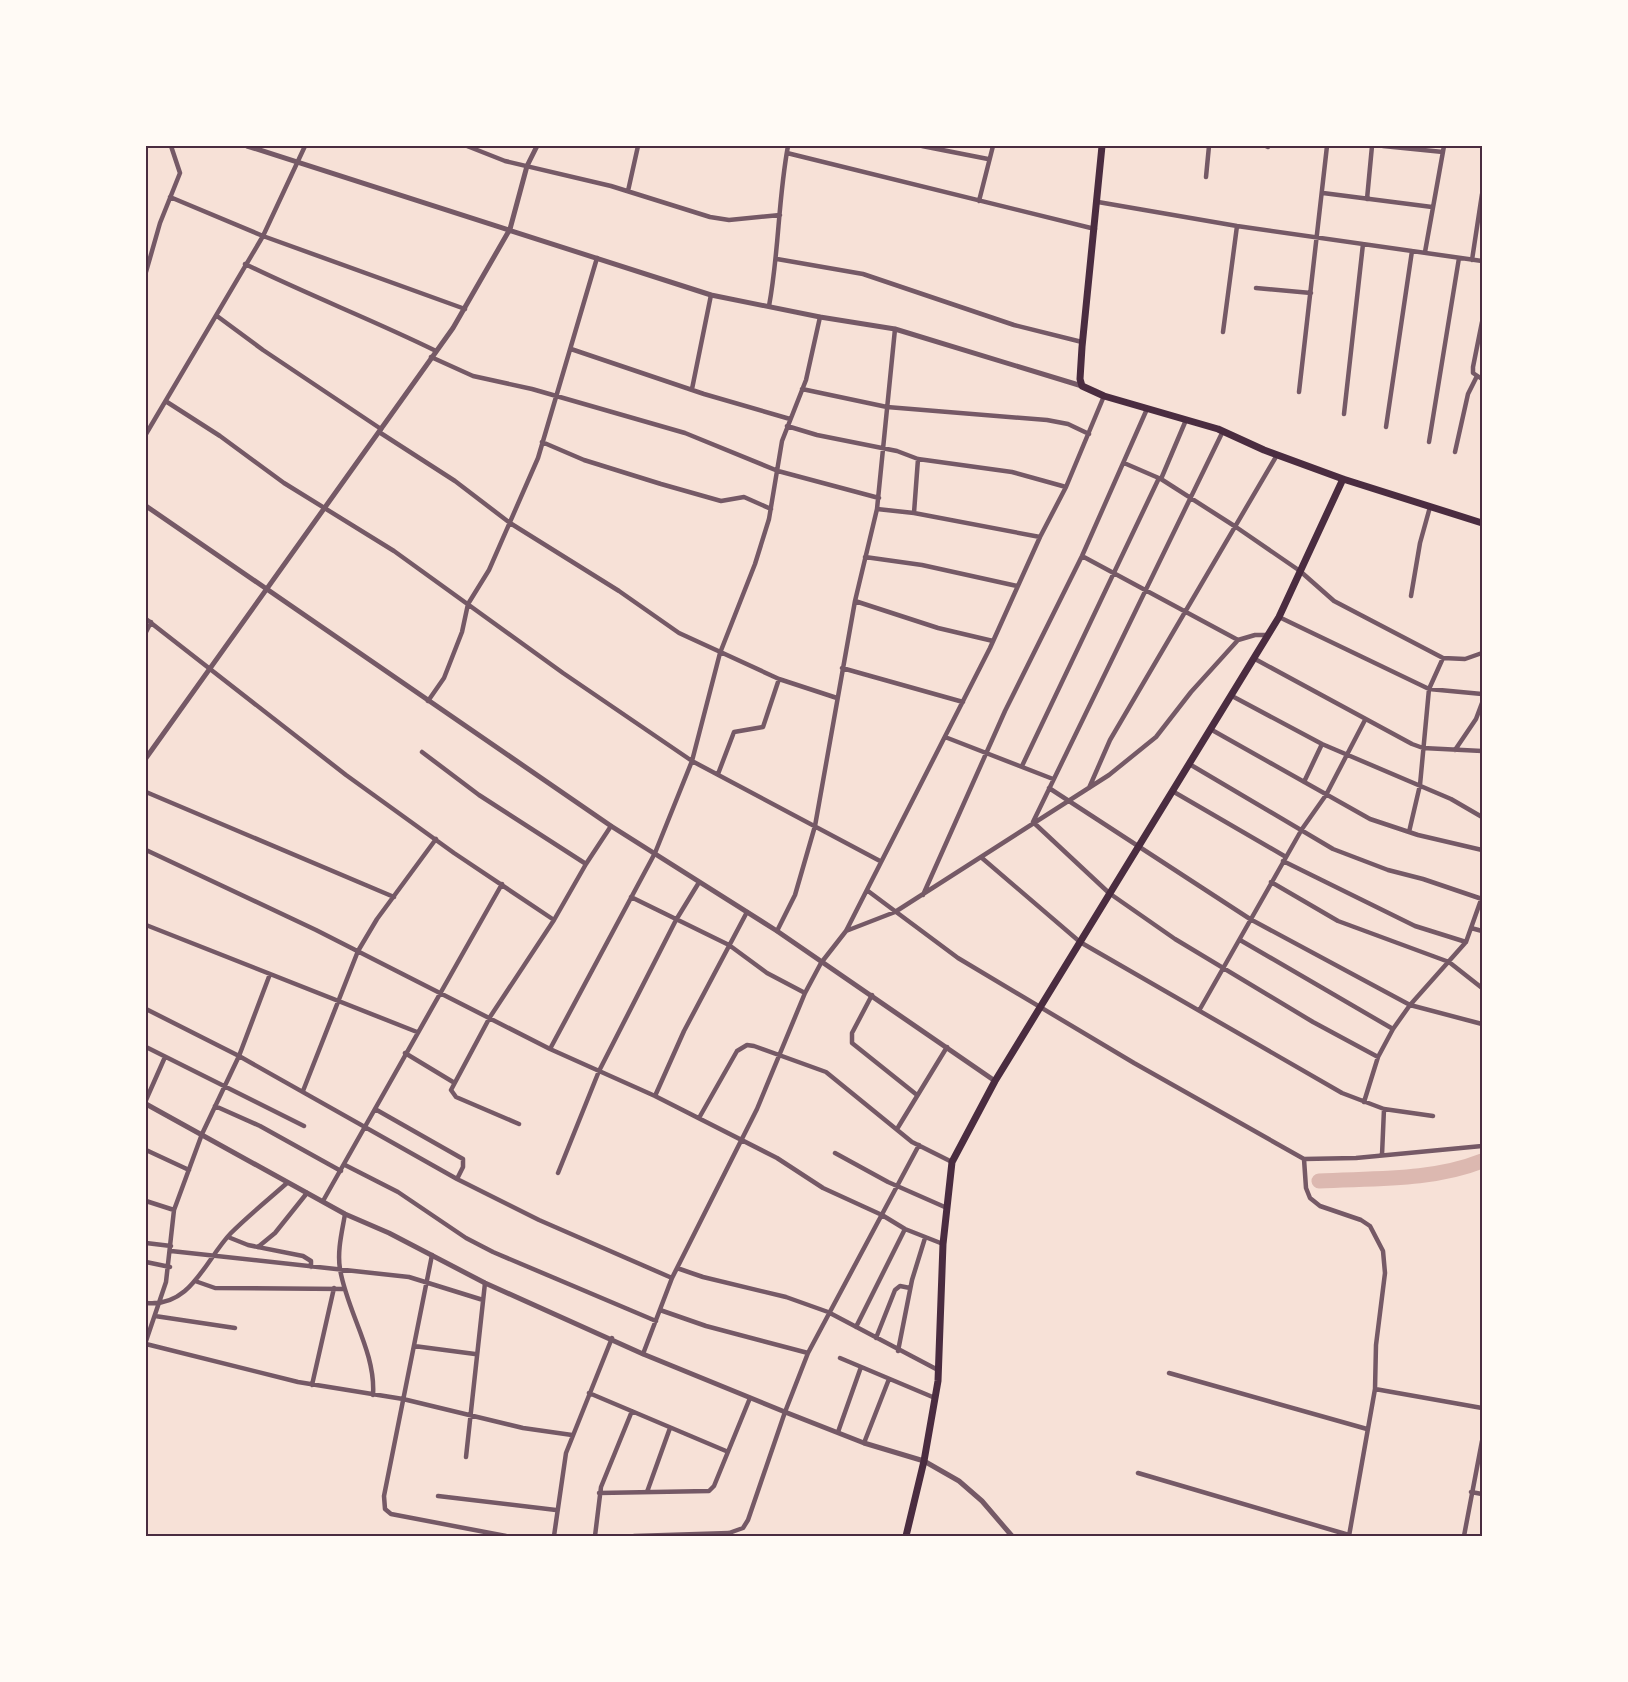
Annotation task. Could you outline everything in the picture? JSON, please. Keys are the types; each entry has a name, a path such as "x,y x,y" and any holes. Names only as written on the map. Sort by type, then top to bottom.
{"main road":[{"path":"1102,147 1082,345 1082,386 1104,396 1223,431 1277,455 1343,479 1482,523"},
{"path":"906,1536 924,1461 939,1371 943,1244 952,1162 994,1081 1109,893 1191,765 1279,617 1343,479"}],"street":[{"path":"146,272 180,173 171,146"},
{"path":"247,146 711,295 820,317 896,328 1082,386"},
{"path":"146,434 263,236 305,146"},
{"path":"467,146 505,161 628,191 710,217 729,220 780,214"},
{"path":"146,758 326,509 465,309 510,229 527,166 537,146"},
{"path":"628,191 638,146"},
{"path":"769,306 777,259 788,146"},
{"path":"922,146 988,159"},
{"path":"979,201 993,146"},
{"path":"1093,146 1102,147"},
{"path":"1206,177 1209,146"},
{"path":"1299,392 1327,146"},
{"path":"1366,199 1372,146"},
{"path":"1383,146 1443,149 1425,252"},
{"path":"787,153 1095,229"},
{"path":"1323,193 1432,207"},
{"path":"1472,260 1482,194"},
{"path":"170,197 263,236 465,309"},
{"path":"1098,202 1237,226 1482,261"},
{"path":"1223,332 1237,226"},
{"path":"1344,414 1363,244"},
{"path":"1386,428 1412,251"},
{"path":"428,701 444,678 454,656 468,604 489,570 542,442 597,258"},
{"path":"1429,442 1459,258"},
{"path":"777,259 863,274 1014,325 1082,345"},
{"path":"245,264 291,287 364,316 436,351"},
{"path":"1256,288 1311,293"},
{"path":"692,389 711,295"},
{"path":"217,316 455,481 510,523 619,591 679,633 779,679 837,698"},
{"path":"550,1049 655,853 692,761 720,653 755,564 771,509 787,426 802,389 820,317"},
{"path":"1482,322 1473,367 1477,376 1482,379"},
{"path":"777,931 795,895 814,826 855,601 877,509 896,328"},
{"path":"571,349 790,419"},
{"path":"431,357 473,376 685,434 778,471 879,498"},
{"path":"1455,452 1468,394 1477,376"},
{"path":"802,389 886,407 1047,420 1068,424 1089,434"},
{"path":"643,1354 672,1278 781,1055 805,993 821,963 846,931 868,891 880,861 963,702 1040,537 1066,487 1104,396"},
{"path":"166,402 326,509 394,551 692,761 880,861"},
{"path":"923,895 987,753 1082,556 1147,409"},
{"path":"1022,766 1186,420"},
{"path":"787,426 817,435 882,448 918,459 1012,472 1066,487"},
{"path":"1033,822 1223,431"},
{"path":"542,442 628,475 721,501 744,497 771,509"},
{"path":"1089,788 1110,740 1277,455"},
{"path":"915,513 918,459"},
{"path":"1124,462 1160,479 1236,527 1300,571 1334,601 1443,658 1465,659 1482,653"},
{"path":"146,506 611,826 655,853 698,884 777,931 994,1081"},
{"path":"1411,596 1420,543 1430,507"},
{"path":"877,509 915,513 1040,537"},
{"path":"1082,556 1238,640"},
{"path":"865,557 922,565 1017,586"},
{"path":"855,601 938,628 993,641"},
{"path":"1279,617 1429,689 1482,694"},
{"path":"146,619 346,775 496,882 554,920"},
{"path":"146,632 151,622"},
{"path":"846,931 895,912 1089,788 1156,737 1191,692 1238,640 1255,634 1267,635"},
{"path":"1255,658 1365,720 1423,748 1482,751"},
{"path":"1409,832 1420,786 1429,689 1443,658"},
{"path":"842,668 963,702"},
{"path":"718,774 734,732 763,727 779,679"},
{"path":"1232,696 1322,744 1451,799 1482,817"},
{"path":"1455,750 1476,719 1482,702"},
{"path":"1200,1009 1302,829 1326,795 1365,720"},
{"path":"1212,730 1370,819 1409,832 1482,850"},
{"path":"945,737 1053,779"},
{"path":"1304,782 1322,744"},
{"path":"422,752 478,795 586,864"},
{"path":"1191,765 1348,855 1482,897 1466,942 1410,1005 1393,1029 1378,1057 1364,1102"},
{"path":"1049,788 1250,919 1410,1005 1482,1024"},
{"path":"146,792 394,897"},
{"path":"1174,792 1285,859 1406,922 1466,942"},
{"path":"1033,822 1109,893 1175,939 1313,1022 1378,1057"},
{"path":"519,1124 456,1097 451,1090 453,1082 490,1017 554,920 611,826"},
{"path":"303,1091 340,1002 358,951 377,919 436,839"},
{"path":"146,850 358,951 550,1049 655,1096 777,1158 808,1179 882,1215 905,1229 943,1244"},
{"path":"982,858 1080,942 1200,1009 1342,1093 1384,1109 1433,1116"},
{"path":"1271,882 1347,925 1449,962 1482,988"},
{"path":"323,1201 502,884"},
{"path":"558,1173 599,1071 676,920 698,884"},
{"path":"868,891 958,958 1304,1159 1482,1146"},
{"path":"631,897 729,945 767,973 805,993"},
{"path":"655,1096 684,1031 747,912"},
{"path":"146,925 417,1032"},
{"path":"1471,928 1482,931"},
{"path":"1240,940 1393,1029"},
{"path":"270,974 239,1056 202,1134 174,1210 170,1267 146,1342 312,1385 403,1399 469,1415 572,1435"},
{"path":"872,995 852,1033 852,1043 917,1095"},
{"path":"146,1009 239,1056 457,1179 539,1220 672,1278"},
{"path":"699,1119 737,1051 747,1045 781,1055 836,1078 919,1145 952,1162"},
{"path":"146,1047 304,1126"},
{"path":"897,1129 947,1047"},
{"path":"405,1053 453,1082"},
{"path":"146,1100 165,1057"},
{"path":"146,1104 345,1214 485,1283 612,1338 643,1354 750,1398 864,1443 924,1461 959,1481 982,1501 1012,1536"},
{"path":"215,1106 260,1126 341,1171"},
{"path":"375,1109 463,1159 463,1167 457,1179"},
{"path":"1382,1155 1384,1109"},
{"path":"634,1536 729,1533 743,1528 748,1520 808,1353 828,1311 919,1145"},
{"path":"146,1150 189,1170"},
{"path":"835,1153 897,1186 947,1208"},
{"path":"1138,1473 1349,1536 1375,1389 1376,1345 1385,1273 1383,1251 1370,1226 1361,1220 1320,1206 1310,1198 1306,1188 1304,1159"},
{"path":"345,1165 398,1192 466,1238 493,1252 656,1321"},
{"path":"146,1303 159,1305 172,1300 195,1281 228,1237 287,1183"},
{"path":"258,1246 275,1233 307,1193"},
{"path":"146,1201 174,1210"},
{"path":"345,1214 340,1243 340,1270 344,1289 372,1369 373,1395"},
{"path":"856,1327 905,1229"},
{"path":"228,1237 303,1256 311,1261 311,1267"},
{"path":"898,1351 910,1288 926,1238"},
{"path":"146,1243 214,1258 380,1272 483,1300"},
{"path":"432,1256 384,1496 385,1509 391,1514 506,1536"},
{"path":"146,1262 170,1267"},
{"path":"677,1268 703,1277 786,1297 828,1311 898,1351 939,1371"},
{"path":"195,1281 215,1288 344,1289"},
{"path":"466,1457 475,1354 485,1283"},
{"path":"876,1338 895,1290 900,1287 910,1288"},
{"path":"312,1385 334,1288"},
{"path":"660,1310 706,1326 808,1353"},
{"path":"155,1316 235,1328"},
{"path":"554,1536 556,1510 572,1435 612,1338"},
{"path":"414,1346 475,1354"},
{"path":"840,1358 935,1398"},
{"path":"838,1432 861,1367"},
{"path":"1169,1374 1367,1429"},
{"path":"864,1443 889,1379"},
{"path":"1375,1389 1482,1408"},
{"path":"588,1393 726,1451"},
{"path":"599,1493 709,1491 714,1486 726,1451 750,1398"},
{"path":"595,1536 599,1493 632,1411"},
{"path":"647,1492 670,1428"},
{"path":"1464,1536 1482,1441"},
{"path":"1471,1492 1482,1494"},
{"path":"438,1496 556,1510"}],"waterway":[{"path":"1319,1181 1423,1175 1482,1161"}]}
